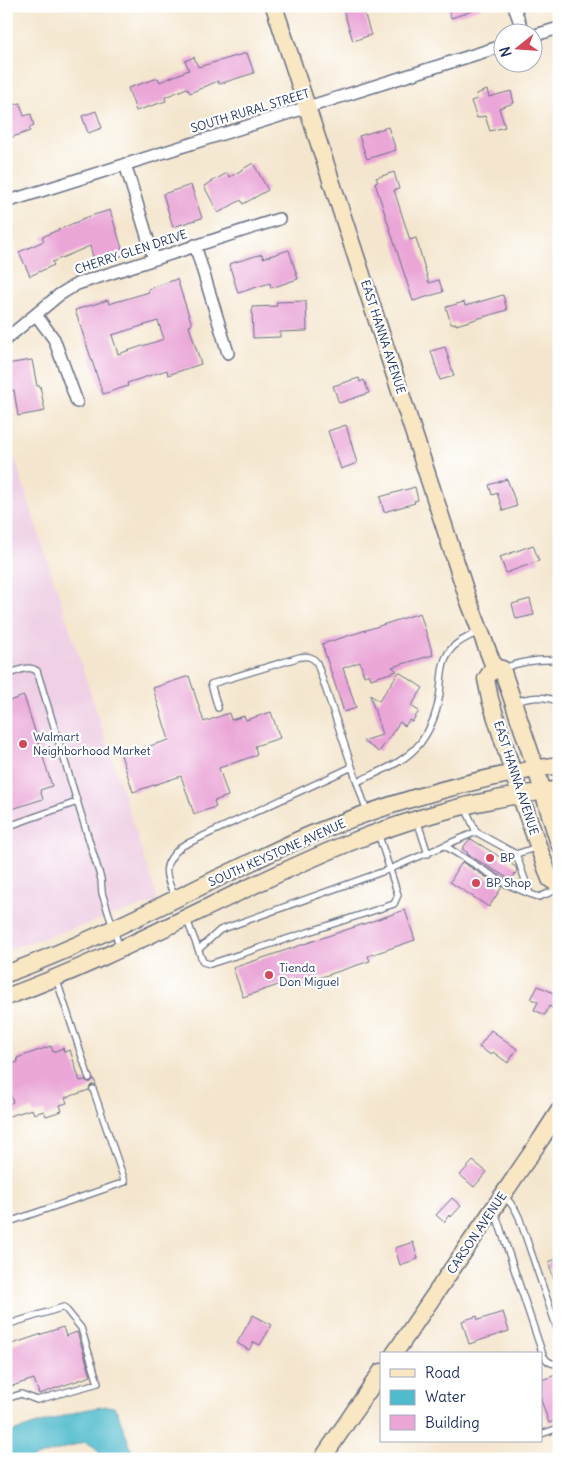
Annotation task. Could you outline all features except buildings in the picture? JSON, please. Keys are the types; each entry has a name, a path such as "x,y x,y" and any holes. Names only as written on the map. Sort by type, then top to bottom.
{"main road":[{"name":"EAST HANNA AVENUE","path":"274,6 465,590 480,631 514,702 559,844"},
{"name":"EAST HANNA AVENUE","path":"498,668 486,679 490,699 520,795 550,880 559,886"},
{"name":"SOUTH KEYSTONE AVENUE","path":"6,974 58,954 309,835 446,789 514,773 559,765"},
{"name":"SOUTH KEYSTONE AVENUE","path":"6,997 56,978 297,865 378,832 465,806 495,799 559,789"},
{"path":"176,899 186,918"},
{"name":"CARSON AVENUE","path":"395,1352 559,1111"},
{"path":"322,1459 380,1373"}],"street":[{"path":"514,6 520,22"},
{"path":"542,33 559,28"},
{"name":"SOUTH RURAL STREET","path":"6,202 492,49"},
{"path":"125,164 154,259"},
{"name":"CHERRY GLEN DRIVE","path":"6,339 66,290 77,284 278,219"},
{"path":"195,245 228,353"},
{"path":"36,315 54,340 77,402"}],"lane":[{"path":"357,782 392,766 408,756 422,741 434,720 445,656 455,645 480,631"},
{"path":"218,708 210,684 300,656 308,656 314,659 317,663 368,814"},
{"path":"498,668 543,659 559,660"},
{"path":"6,675 29,668 37,671 101,879 102,892 120,949"},
{"path":"514,702 538,697 549,698 559,702"},
{"path":"176,899 169,884 166,869 174,853 182,846 352,767"},
{"path":"6,827 78,802"},
{"path":"465,806 476,832 516,854 530,894"},
{"path":"417,820 428,854"},
{"path":"186,918 204,962 210,964 394,904 398,895 378,832"},
{"path":"199,949 220,930 390,869 476,832"},
{"path":"445,846 506,884 530,894 540,897 559,890"},
{"path":"516,854 539,847"},
{"path":"56,978 90,1078"},
{"path":"6,1223 125,1182 93,1089"},
{"path":"541,1352 498,1201 510,1202 519,1217 559,1334"},
{"path":"6,1325 64,1306 81,1328 98,1382 37,1400 21,1394 6,1399"},
{"path":"542,1357 552,1364 559,1364"},
{"path":"542,1434 559,1428"}],"shaded area":[{"path":"8,438 158,901 6,950 6,439"}],"water":[{"path":"107,1406 114,1407 117,1411 135,1459 103,1459 95,1448 84,1442 30,1459 10,1458 6,1449 6,1436 9,1433 83,1410"}],"place":[{"name":"Walmart Neighborhood Market","path":"23,744"},
{"name":"BP","path":"490,858"},
{"name":"BP Shop","path":"476,883"},
{"name":"Tienda Don Miguel","path":"269,975"}]}
